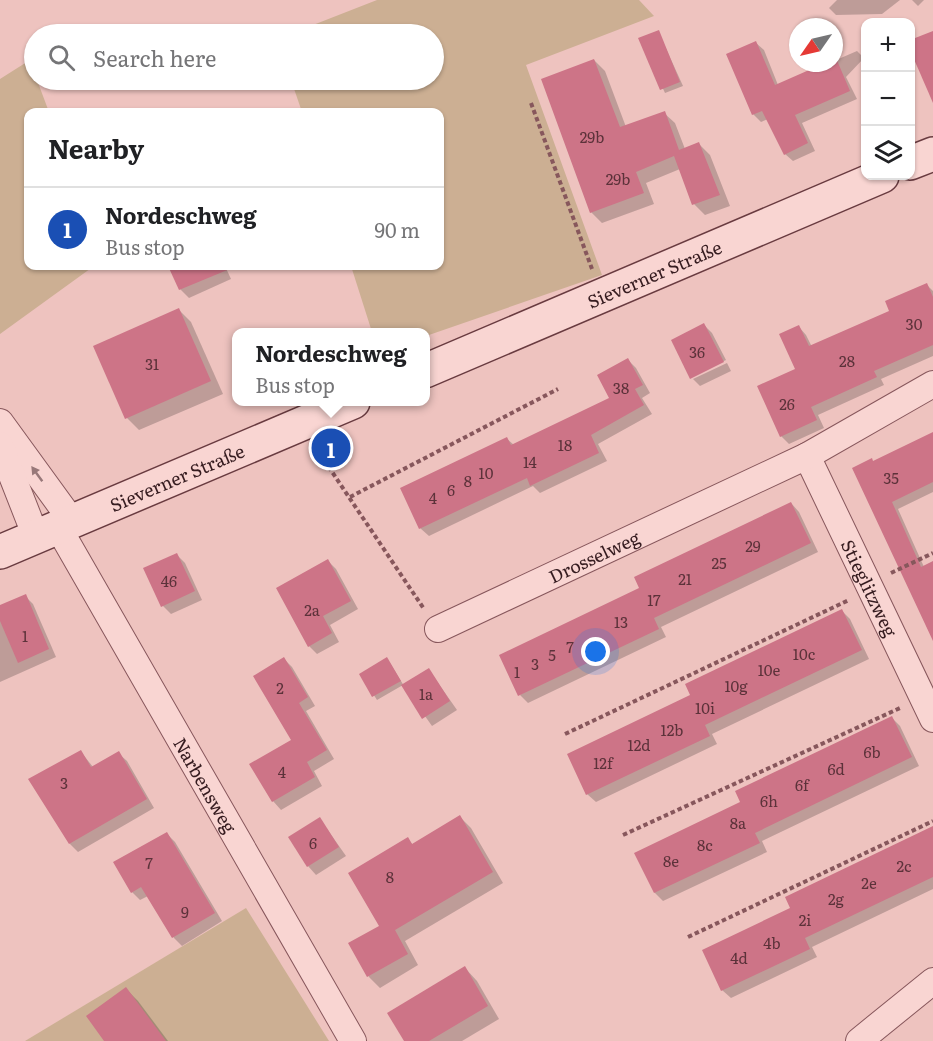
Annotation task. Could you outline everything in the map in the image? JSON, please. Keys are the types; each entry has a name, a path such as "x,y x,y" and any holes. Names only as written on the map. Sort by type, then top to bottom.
{"main road":[{"path":"915,161 933,154"},
{"name":"Sieverner Straße","path":"430,368 873,180"},
{"name":"Sieverner Straße","path":"0,552 344,406"}],"street":[{"name":"Drosselweg","path":"438,629 807,456 933,384"},
{"path":"0,422 55,528"},
{"path":"0,445 55,528"},
{"name":"Stieglitzweg","path":"807,456 928,708"},
{"name":"Narbensweg","path":"55,528 353,1041"},
{"path":"859,1041 933,981"}],"path":[{"path":"531,103 601,295"},
{"path":"350,497 558,390"},
{"path":"322,458 438,629"},
{"path":"565,734 870,586 933,553"},
{"path":"623,835 928,708"},
{"path":"688,937 933,821"}],"shaded area":[{"path":"377,0 639,0 654,16 526,65 602,275 430,335 430,328 371,328 352,270 444,270 444,108 301,108 294,90 444,90 444,24 316,24"},
{"path":"24,64 24,90 41,90 48,108 24,108 24,270 88,270 0,334 0,79"},
{"path":"246,908 329,1041 25,1041"}],"building":[{"path":"659,30 680,82 660,90 638,38"},
{"path":"933,31 933,103 915,62 915,38"},
{"path":"756,41 775,85 805,72 842,72 850,91 795,115 808,143 784,155 762,111 752,115 726,54"},
{"path":"594,59 620,127 665,111 679,150 699,142 720,195 692,205 674,156 636,172 644,193 590,213 541,79"},
{"path":"170,270 227,270 179,290"},
{"path":"927,283 933,297 933,345 874,371 877,377 811,407 817,420 780,437 757,386 795,369 779,334 799,325 809,346 889,311 885,301"},
{"path":"179,308 211,381 125,419 93,346"},
{"path":"704,323 724,362 690,379 671,340"},
{"path":"628,358 643,385 635,389 644,405 591,435 599,453 530,486 527,478 419,529 400,488 507,437 511,445 609,398 597,375"},
{"path":"933,432 933,482 892,502 921,567 933,561 933,641 852,468 872,458 873,461"},
{"path":"791,502 811,543 654,618 659,629 518,696 499,655 639,588 634,577"},
{"path":"177,553 195,591 161,607 143,568"},
{"path":"328,559 351,601 323,616 332,633 308,647 276,588"},
{"path":"26,594 49,649 18,663 0,621 0,605"},
{"path":"842,609 862,650 705,725 710,736 586,795 567,754 690,695 685,684"},
{"path":"284,657 308,697 299,703 327,750 307,762 315,777 272,802 249,764 291,740 253,676"},
{"path":"387,657 401,681 372,697 359,674"},
{"path":"429,668 450,701 422,719 401,685"},
{"path":"892,716 912,757 755,833 760,843 654,893 634,853 740,802 735,791"},
{"path":"81,750 91,767 119,751 147,799 69,844 28,779"},
{"path":"460,815 493,872 395,930 408,954 367,977 348,943 379,926 348,873 408,837 412,844"},
{"path":"320,817 339,847 307,867 288,837"},
{"path":"933,826 933,877 805,938 810,949 721,991 702,950 790,908 785,897"},
{"path":"167,832 215,913 172,938 141,887 131,893 113,862"},
{"path":"465,966 488,1006 429,1041 404,1041 387,1013"},
{"path":"126,987 166,1041 104,1041 86,1016"}],"place":[{"name":"Nordeschweg","path":"331,448"}]}
